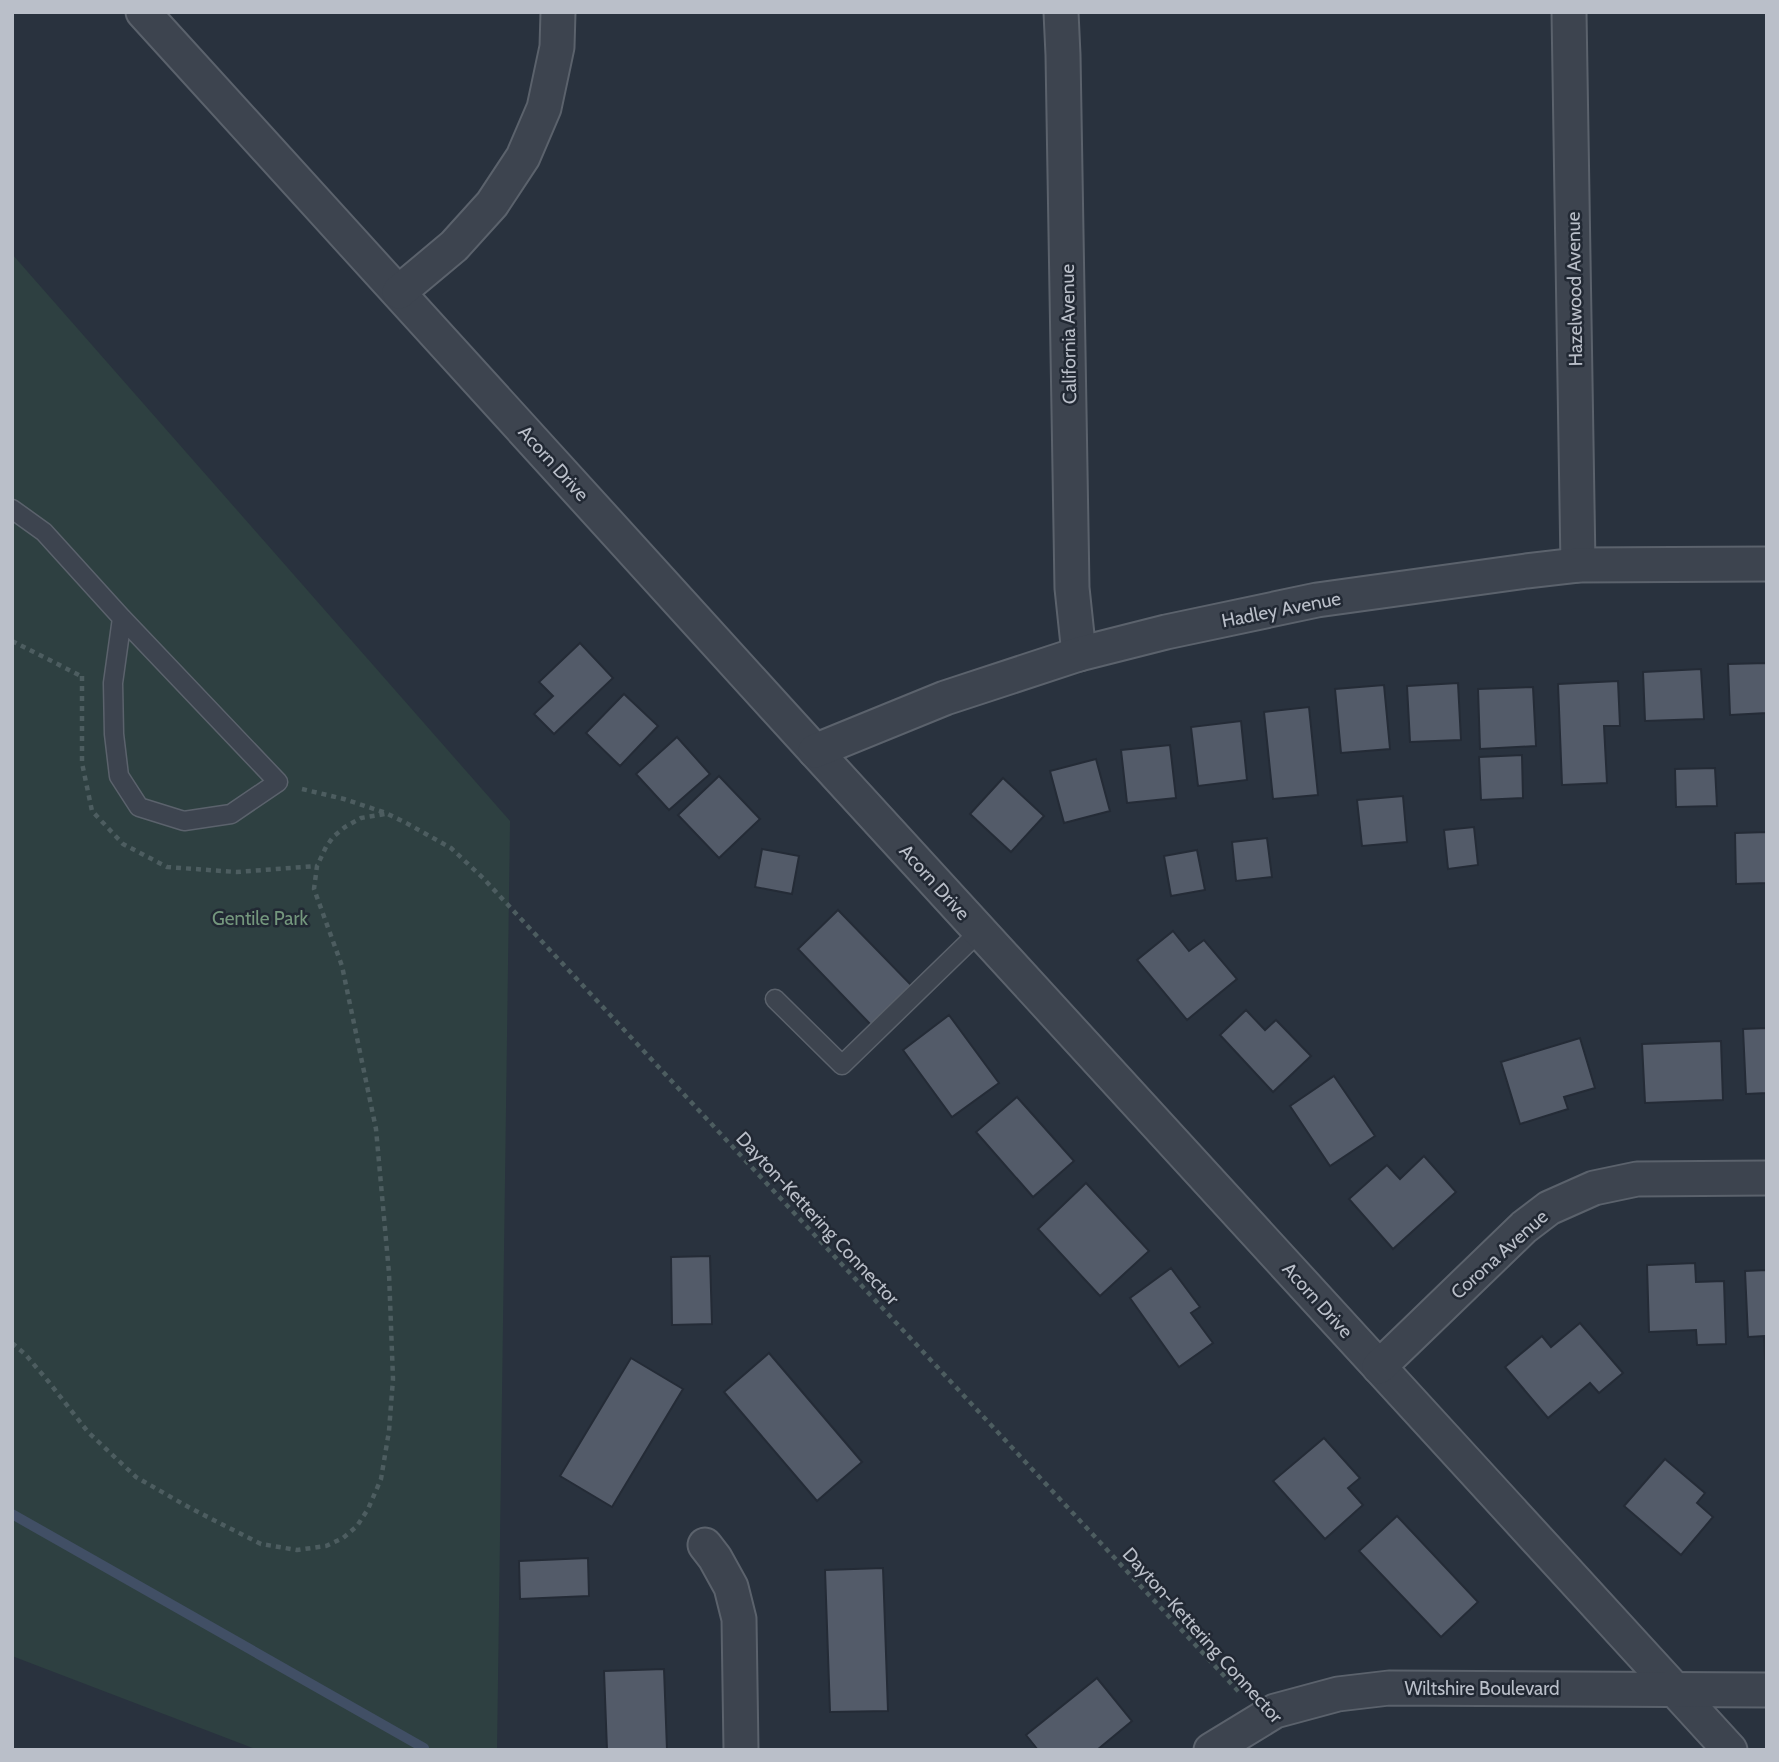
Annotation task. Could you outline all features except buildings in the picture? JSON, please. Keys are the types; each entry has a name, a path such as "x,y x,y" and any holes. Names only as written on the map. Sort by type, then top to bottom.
{"street":[{"name":"Acorn Drive","path":"143,12 1730,1750"},
{"path":"399,292 454,246 477,221 492,204 523,157 544,108 557,47 558,12"},
{"name":"California Avenue","path":"1061,12 1072,588 1079,654"},
{"name":"Hazelwood Avenue","path":"1569,12 1578,565"},
{"name":"Hadley Avenue","path":"815,751 944,698 1079,654 1166,632 1317,600 1578,565 1767,564"},
{"name":"Corona Avenue","path":"1379,1367 1524,1227 1549,1208 1594,1188 1637,1179 1767,1178"},
{"path":"705,1545 731,1587 740,1619 741,1750"},
{"name":"Wiltshire Boulevard","path":"1212,1750 1275,1711 1338,1694 1390,1688 1767,1690"}],"lane":[{"path":"12,509 44,531 122,618 278,782 231,814 184,821 139,807 119,776 114,734 113,683 122,618"},
{"path":"775,999 842,1065 980,931"}],"path":[{"path":"12,641 82,676 113,683"},
{"name":"Dayton-Kettering Connector","path":"278,782 386,813 451,848 483,878 1262,1717"},
{"path":"12,1343 33,1363 88,1432 136,1477 190,1508 261,1545 297,1550 326,1546 343,1538 357,1525 368,1509 381,1479 389,1431 393,1379 389,1273 376,1129 342,966 314,888 317,866 333,837 361,818 386,813"}],"green space":[{"name":"Gentile Park","path":"12,254 510,821 497,1750 258,1750 12,1656"}],"waterway":[{"path":"12,1514 424,1748"}]}
